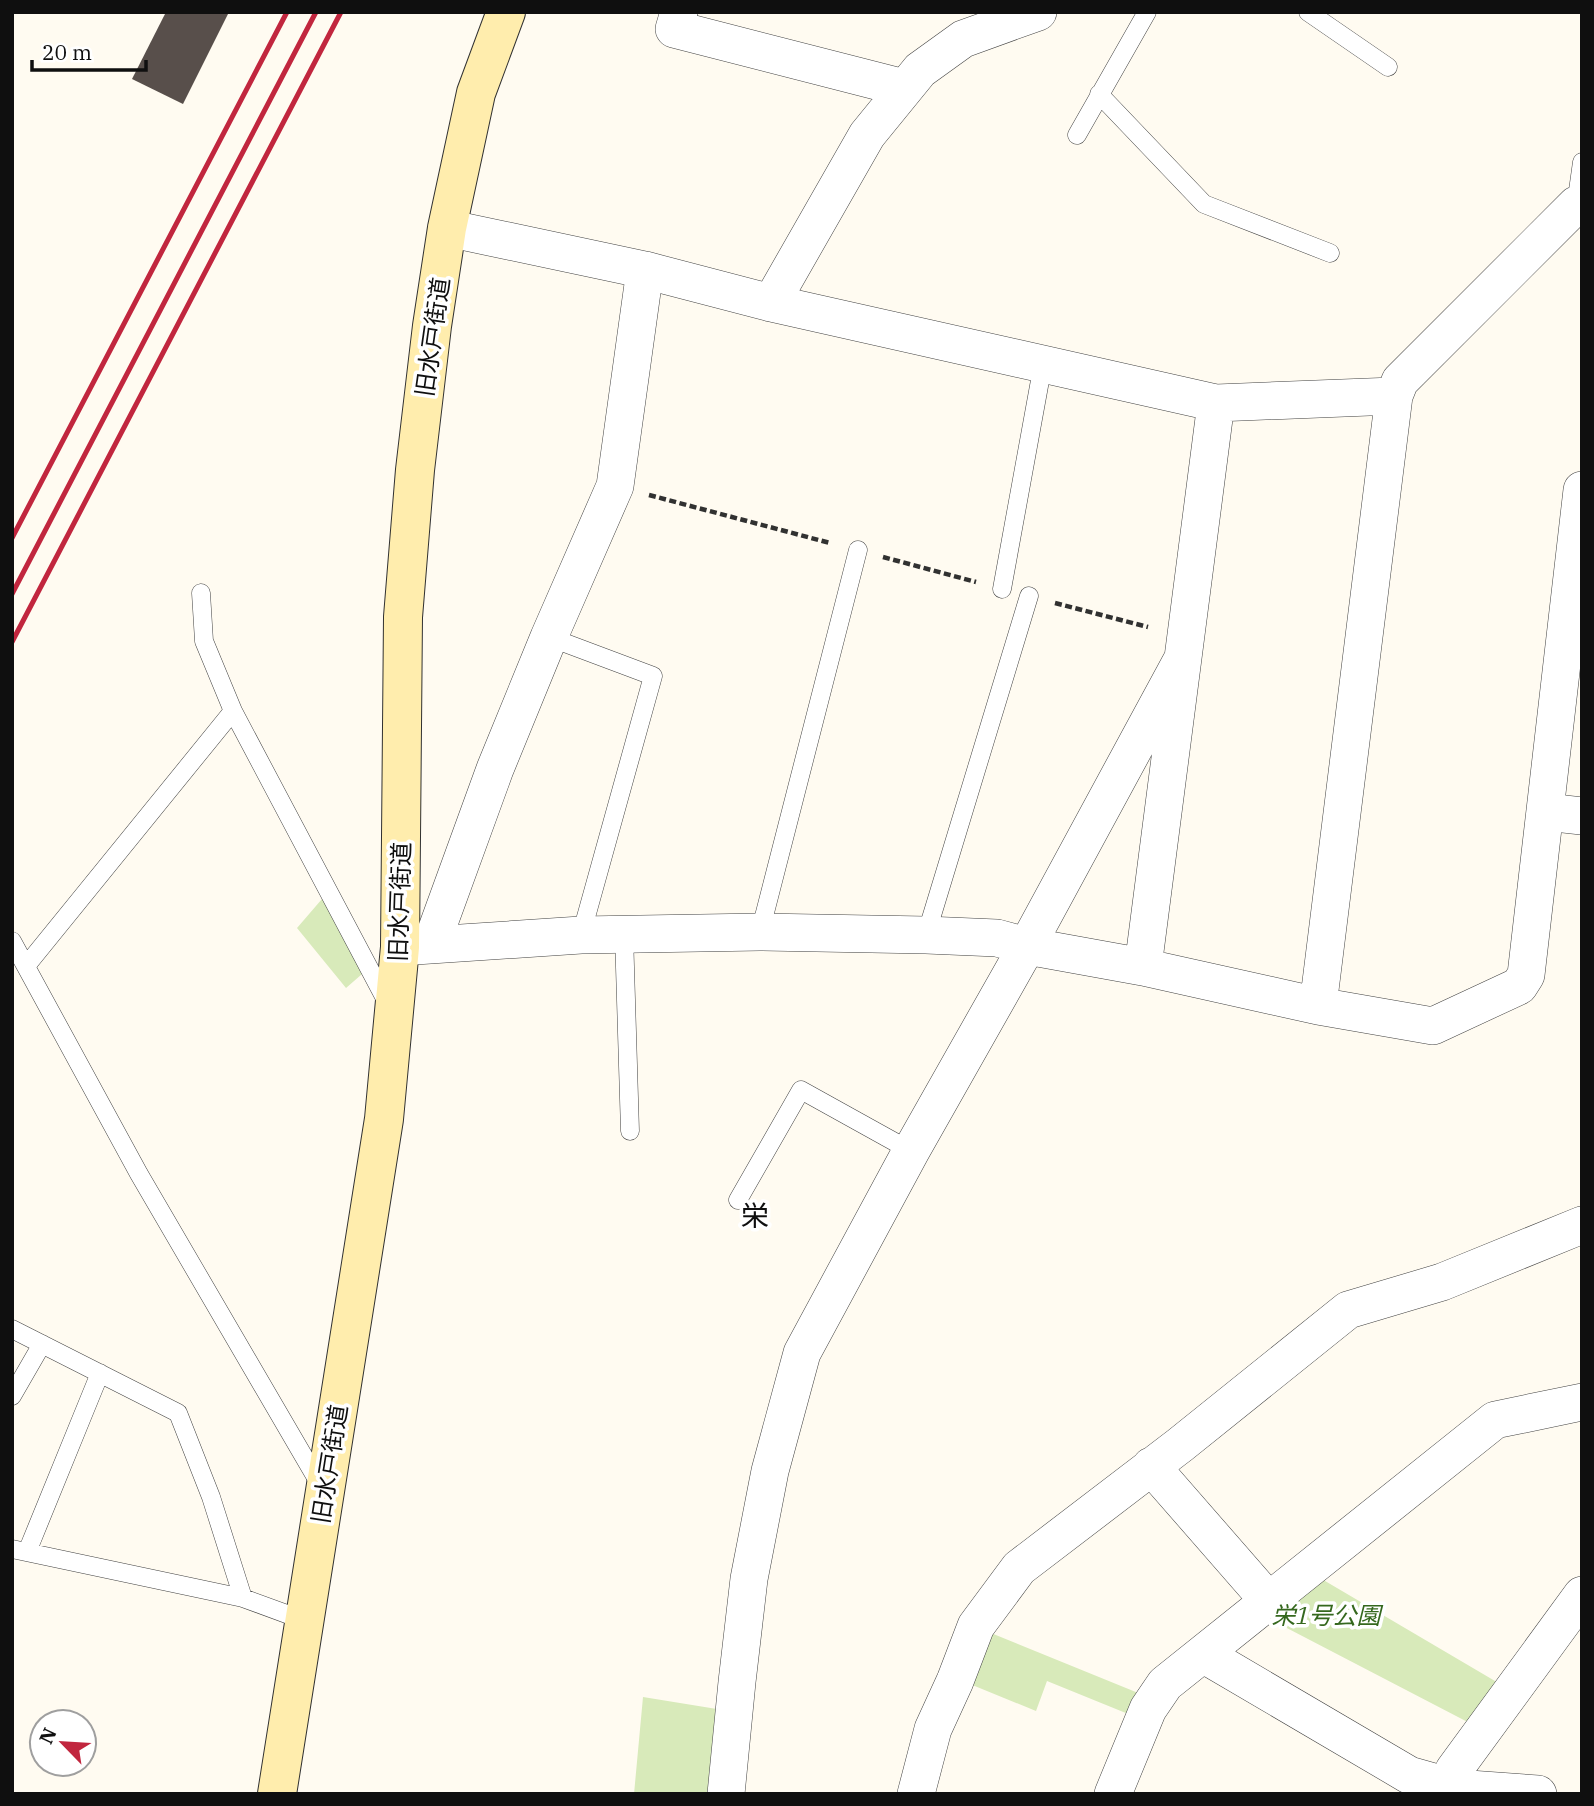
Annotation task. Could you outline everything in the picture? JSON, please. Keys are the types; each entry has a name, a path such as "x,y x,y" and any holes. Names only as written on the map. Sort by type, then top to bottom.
{"street":[{"name":"旧水戸街道","path":"277,1794 384,1119 393,1012 415,946 403,617 415,470 432,326 447,228 476,93 506,12"},
{"path":"679,12 674,29 904,88"},
{"path":"771,303 867,135 920,70 963,39 1038,12"},
{"path":"1318,1006 1394,396 1400,381 1579,204"},
{"path":"447,228 645,270 771,303 1216,403 1394,396"},
{"path":"645,270 615,486 495,769 415,946 581,935 760,932 997,938 1318,1006 1433,1026 1519,986 1526,975 1582,490"},
{"path":"1143,967 1216,403"},
{"path":"726,1794 749,1579 770,1471 802,1353 1183,658"},
{"path":"1546,812 1582,816"},
{"path":"916,1794 933,1729 976,1626 1018,1568 1180,1446 1348,1310 1578,1238"},
{"path":"1113,1794 1153,1699 1165,1684 1495,1420 1582,1402"},
{"path":"1151,1466 1268,1600"},
{"path":"1455,1788 1454,1770 1582,1595"},
{"path":"1203,1654 1409,1775 1455,1788 1538,1794"}],"lane":[{"path":"1077,135 1147,12"},
{"path":"1308,12 1388,67"},
{"path":"1100,94 1205,204 1330,253"},
{"path":"1579,204 1582,162"},
{"path":"1002,589 1042,364"},
{"path":"760,932 858,551"},
{"path":"201,593 204,641 233,711 393,1012"},
{"path":"926,935 1029,596"},
{"path":"550,636 653,676 581,935"},
{"path":"26,966 233,711"},
{"path":"624,934 630,1131"},
{"path":"12,941 139,1174 325,1493"},
{"path":"738,1200 801,1090 911,1152"},
{"path":"12,1329 178,1413 211,1497 243,1598"},
{"path":"12,1396 42,1344"},
{"path":"100,1373 20,1551 243,1598 303,1620"}],"green space":[{"path":"328,892 369,968 346,988 297,928"},
{"name":"栄1号公園","path":"1320,1578 1512,1691 1483,1730 1254,1611"},
{"path":"986,1631 1153,1699 1143,1720 1047,1681 1036,1711 965,1682"},
{"path":"643,1697 723,1710 714,1794 634,1794"}],"building":[{"path":"166,12 229,12 183,104 132,79"}],"railway":[{"path":"12,538 287,12"},
{"path":"12,594 316,12"},
{"path":"12,642 341,12"}],"district":[{"name":"栄","path":"755,1215"}]}
